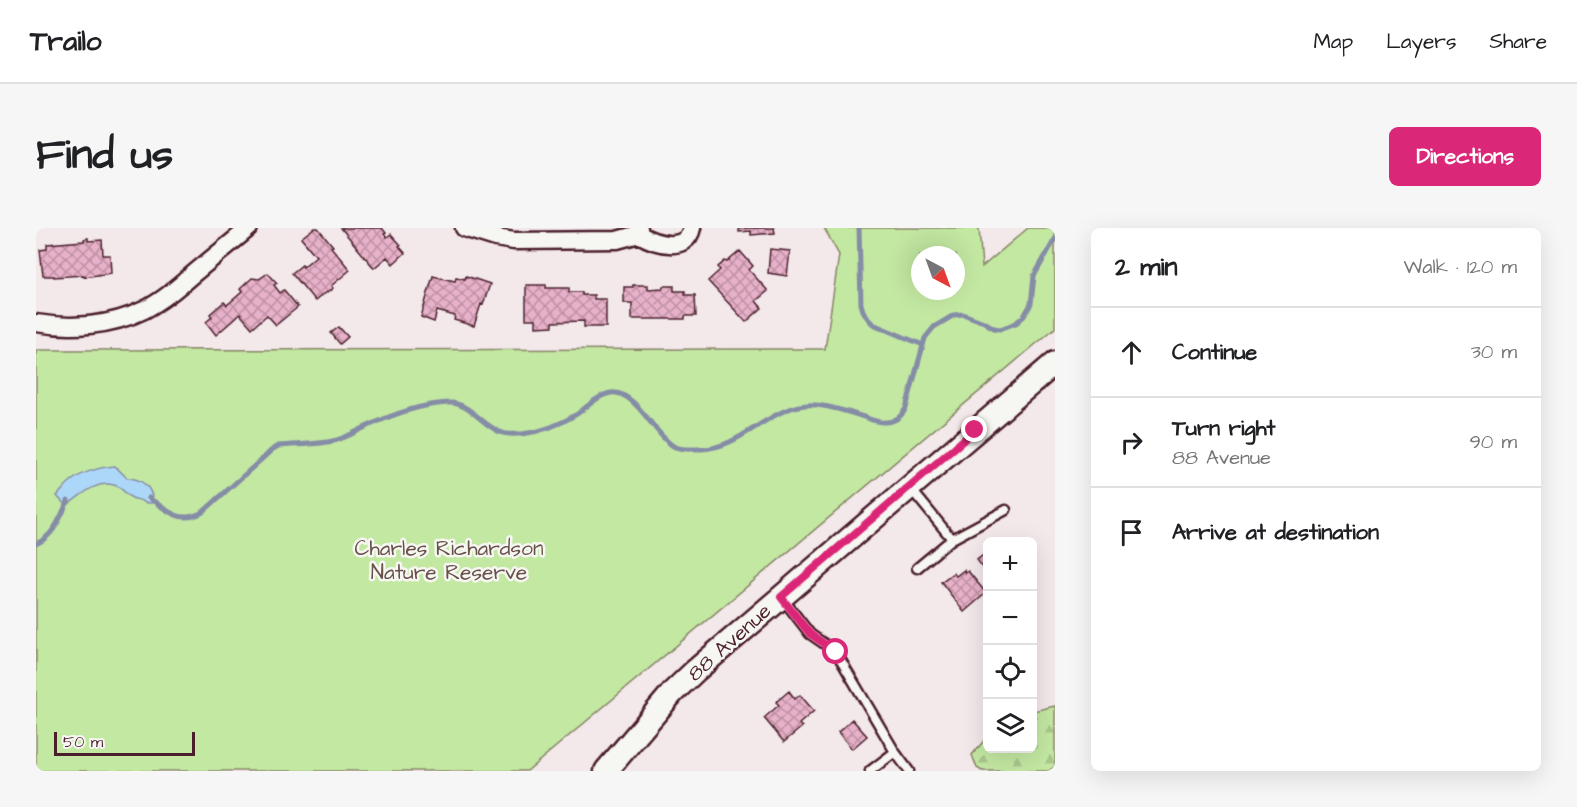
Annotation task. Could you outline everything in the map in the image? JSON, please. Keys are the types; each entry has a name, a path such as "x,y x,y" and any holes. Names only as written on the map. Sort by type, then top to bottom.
{"main road":[{"name":"88 Avenue","path":"606,771 673,692 717,651 1055,363"}],"street":[{"path":"36,323 89,325 117,320 142,311 169,294 249,228"},
{"path":"464,228 514,241 617,240 639,231 648,239 673,245 684,242 691,235 692,228"}],"lane":[{"path":"909,487 952,539"},
{"path":"917,568 952,539 1006,510"},
{"path":"781,597 810,634 836,652 895,752 909,771"},
{"path":"870,771 895,752"}],"green space":[{"name":"Charles Richardson Nature Reserve","path":"824,228 979,228 982,267 1028,228 1055,228 1055,328 527,771 36,771 36,350 825,349 839,255"},
{"path":"1055,706 1055,766 1049,771 982,771 977,768 972,755 983,742 983,753 1037,753 1037,710"}],"water":[{"path":"115,466 127,478 142,482 149,488 152,503 132,498 119,487 109,484 95,486 66,506 57,496 80,475"}],"building":[{"path":"314,228 318,228 350,270 331,286 333,288 315,301 292,273 316,256 301,238"},
{"path":"341,228 382,228 386,233 384,234 387,237 391,234 405,253 393,264 387,257 374,268"},
{"path":"739,228 774,228 775,233 751,235 751,231 739,232"},
{"path":"88,238 88,241 102,240 103,255 110,255 111,273 84,277 84,275 43,276 40,250 47,249 47,244 84,241"},
{"path":"770,249 790,251 787,276 768,273"},
{"path":"740,251 753,266 749,270 768,291 756,301 762,308 746,322 708,281 720,270 718,267"},
{"path":"268,273 277,283 274,285 280,293 284,290 298,307 276,325 267,315 252,328 240,314 216,335 206,322 212,317 210,314 224,302 227,305 242,292 240,289 252,278 259,279"},
{"path":"433,276 455,281 456,277 465,279 466,276 490,284 474,326 454,320 455,316 437,311 434,322 421,317"},
{"path":"526,285 569,288 569,292 582,292 582,295 594,295 594,299 606,299 606,327 584,327 584,321 553,322 553,326 536,327 536,319 526,319"},
{"path":"633,285 648,285 648,289 674,286 674,291 685,291 685,295 695,295 696,316 685,316 685,319 632,319 632,303 624,303 624,287 633,287"},
{"path":"339,327 348,337 340,344 331,333"},
{"path":"983,555 983,568 977,560"},
{"path":"964,570 965,573 968,571 983,589 983,596 964,612 941,582 953,573 956,576"},
{"path":"789,691 795,699 800,695 814,711 799,724 802,727 784,742 764,718 779,705 776,702"},
{"path":"852,719 867,736 852,749 838,732"}],"waterway":[{"path":"859,228 861,304 865,315 873,324 923,345"},
{"path":"149,498 174,514 195,516 203,512 278,446 330,442 396,414 438,404 457,404 496,430 507,434 522,434 564,421 606,394 620,394 637,406 668,442 681,449 717,447 745,434 785,410 800,406 815,405 877,421 892,421 906,408 925,338 934,327 954,315 963,314 994,328 1000,329 1016,323 1024,316 1031,304 1034,276 1055,239"},
{"path":"36,544 52,531 68,501"}],"route":[{"path":"836,652 810,634 781,597 975,430"}]}
